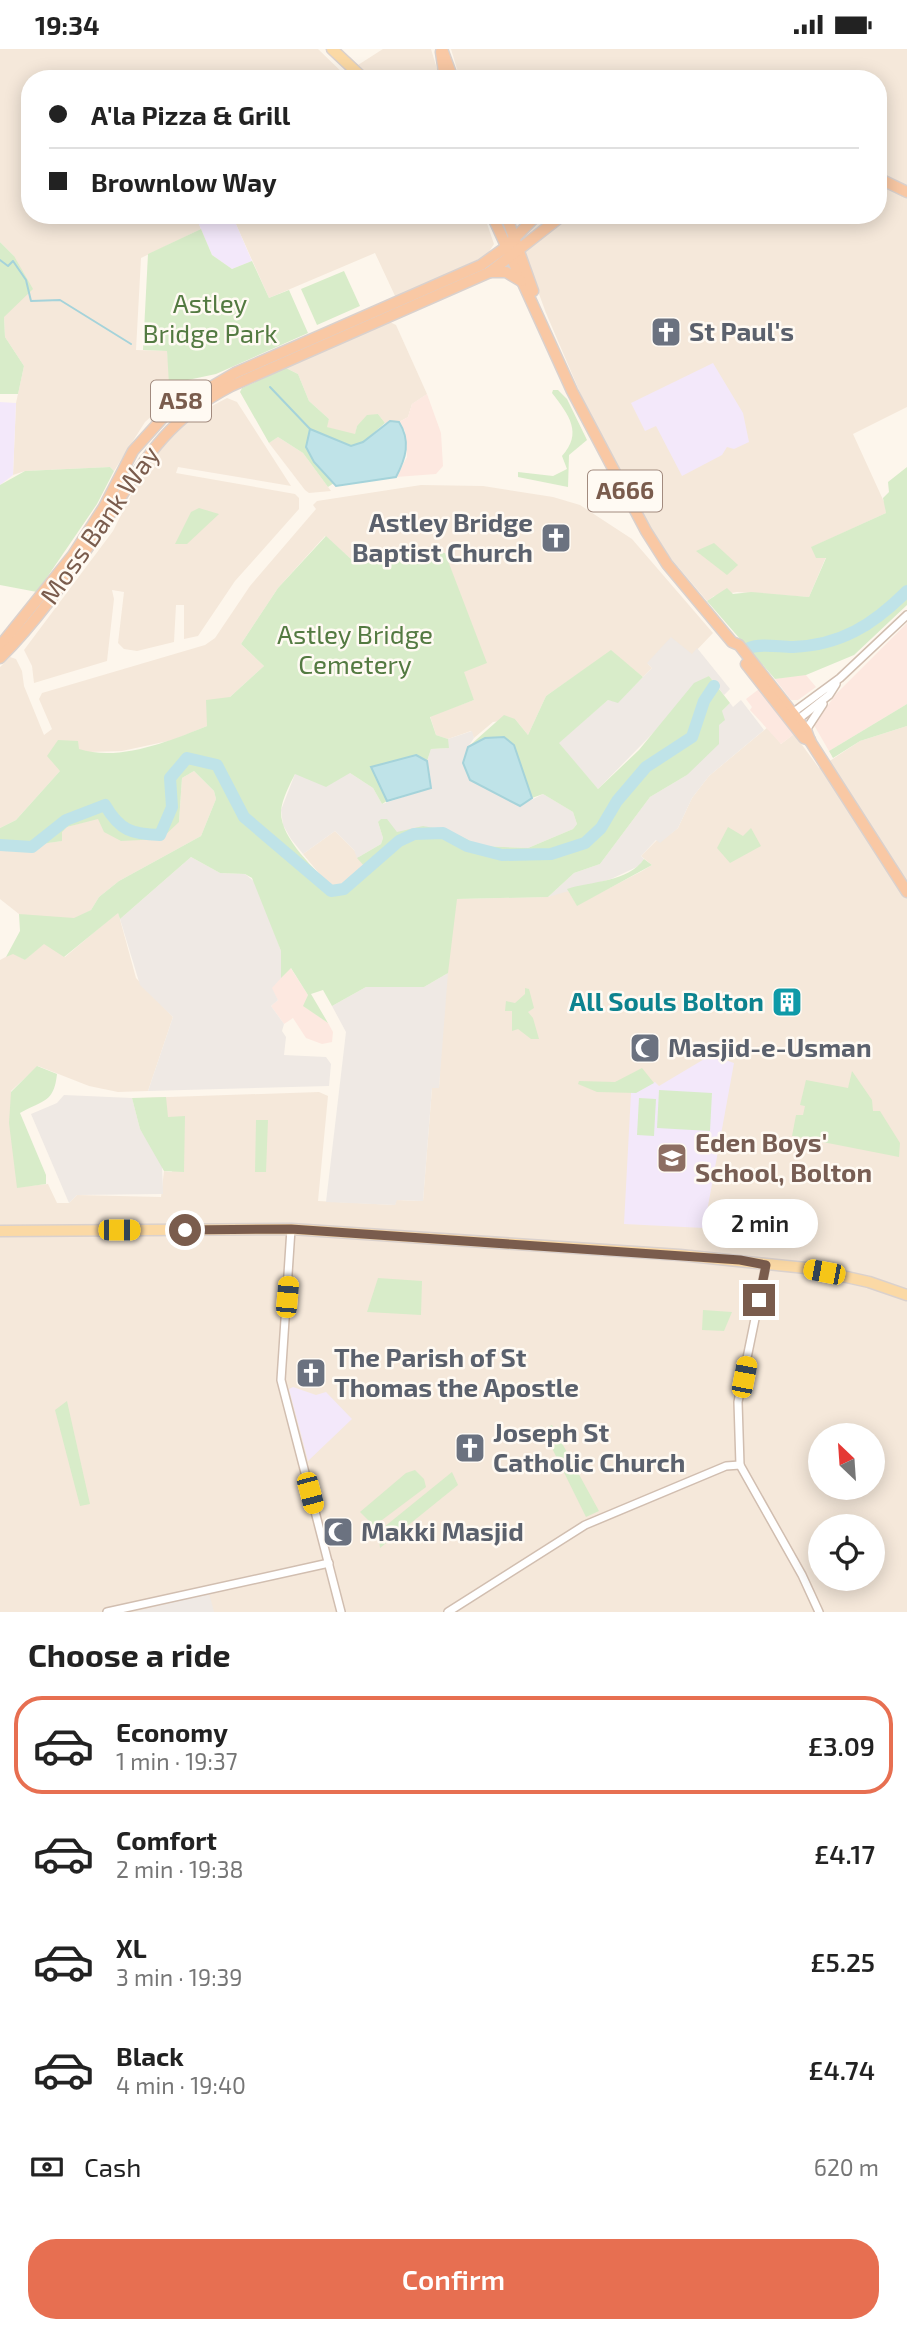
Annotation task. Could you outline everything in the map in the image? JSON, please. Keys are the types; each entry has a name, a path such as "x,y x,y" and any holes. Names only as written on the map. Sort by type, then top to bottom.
{"highway":[{"path":"442,49 444,70"},
{"path":"442,49 450,70"},
{"path":"887,182 907,192"},
{"name":"A666","path":"498,224 516,255 525,284 572,391 655,546 732,642 739,645 810,741 907,892"},
{"path":"503,224 510,243"},
{"path":"508,224 510,243"},
{"name":"A58","path":"510,243 528,224"},
{"name":"A58","path":"516,255 552,224"},
{"name":"Moss Bank Way","path":"0,646 73,555 133,451 168,412 183,400 235,373 461,275 510,243"},
{"path":"516,255 544,325"},
{"name":"Moss Bank Way","path":"0,658 43,608 94,539 139,467 169,429 191,409 231,386 490,272 516,255"},
{"path":"490,272 506,272 525,284"},
{"name":"A666","path":"793,718 806,730 810,741"}],"main road":[{"path":"332,49 354,70"},
{"path":"0,1230 291,1229 680,1255 841,1275 907,1295"}],"street":[{"path":"793,718 907,615"},
{"path":"806,730 840,678"},
{"path":"793,718 829,695"},
{"path":"291,1229 281,1380 341,1612"},
{"path":"766,1265 738,1402 740,1465 797,1566 818,1612"},
{"path":"448,1612 585,1525 726,1467 740,1465"},
{"path":"107,1612 329,1563"}],"shaded area":[{"path":"0,49 318,49 340,70 21,70 21,224 199,224 201,229 141,258 136,350 167,351 172,398 145,422 114,471 110,467 25,471 13,475 16,403 24,366 5,337 4,317 14,256 0,242"},
{"path":"383,49 431,49 437,70 363,70 358,65"},
{"path":"451,49 907,49 907,407 853,434 885,504 886,513 812,547 826,557 809,597 737,592 714,596 707,601 662,548 593,423 546,313 513,224 887,224 887,70 457,70"},
{"path":"199,224 236,224 252,261 232,269 212,255"},
{"path":"236,224 487,224 494,244 487,255 396,298 375,253 269,298"},
{"path":"390,322 396,325 427,394 412,404 408,417 399,422 385,423 378,414 357,426 355,435 326,427 329,419 309,401 298,374 286,368"},
{"path":"713,363 743,413 749,442 734,449 727,447 722,455 682,476 656,426 645,431 631,403"},
{"path":"427,394 441,433 443,466 436,474 396,477 407,457 405,431 399,422 408,417 412,404"},
{"path":"227,398 237,402 291,486 178,467 176,473 295,494 299,498 299,509 235,581 198,636 184,639 184,605 176,605 174,642 137,651 124,649 118,643 124,592 112,590 114,599 107,661 34,683 32,666 24,650 113,531 143,471 176,432 195,415"},
{"path":"0,402 16,403 13,475 0,485"},
{"path":"278,437 303,453 331,491 309,493 305,490 269,443"},
{"path":"421,485 483,486 553,497 580,505 632,539 713,633 693,654 648,664 652,668 643,677 611,651 546,696 528,735 515,719 493,722 474,738 471,731 448,739 436,735 430,716 474,700 386,548 352,560 325,536 278,588 241,644 264,666 230,697 207,726 173,740 122,751 79,750 16,820 0,828 0,667 10,657 16,659 22,671 24,686 44,735 52,729 39,699 42,693 205,645 215,638 250,586 316,509 313,505 317,501"},
{"path":"907,623 907,704 829,751 814,725 836,694"},
{"path":"671,637 692,654 697,648 730,689 724,695 709,676 598,789 558,743 608,700 618,702 652,668 647,663"},
{"path":"805,674 816,687 798,700 791,700 775,679"},
{"path":"759,689 794,734 781,744 750,710 752,707 746,699"},
{"path":"741,700 764,730 709,776 692,798 678,828 660,843 656,840 641,856 644,859 639,866 611,879 548,897 574,873 600,864 650,797 687,775 719,725 722,711 730,703 733,707"},
{"path":"907,726 907,1612 0,1612 0,960 13,953 25,960 44,943 65,957 118,912 136,978 173,1017 148,1091 118,1092 89,1086 38,1066 11,1091 18,1187 48,1184 57,1203 69,1203 77,1195 161,1197 164,1171 172,1172 140,1098 319,1092 328,1096 318,1201 395,1205 396,1200 423,1201 432,1088 439,1088 443,1005 456,899 548,897 567,889 577,905 642,871 652,865 641,856 657,840 660,842 678,828 692,798 709,776 768,727 781,744 794,734 819,768 860,741"},
{"path":"472,731 474,738 468,747 510,799 520,806 543,794 573,812 577,824 573,829 528,848 481,846 450,831 397,832 378,822 383,838 381,844 357,858 354,850 335,831 303,854 283,825 281,810 295,774 350,773 373,788 382,804 431,788 427,761 431,749 448,748 448,739"},
{"path":"194,771 214,791 216,799 201,836 119,881 99,897 91,910 74,919 31,918 19,914 0,899 0,850 61,841 61,832 67,827 98,818 179,822 182,778"},
{"path":"335,831 366,867 340,889 332,889 303,854"},
{"path":"191,857 220,873 245,874 256,883 281,951 281,978 272,988 278,1000 271,1006 284,1024 284,1055 326,1057 331,1064 329,1086 148,1091 173,1017 140,985 120,919"},
{"path":"290,967 308,995 304,1006 328,1023 333,1032 332,1042 322,1044 306,1038 293,1018 284,1024 271,1006 278,1000 271,988"},
{"path":"448,973 439,1088 432,1088 423,1201 397,1200 395,1205 326,1202 346,1032 332,1006 366,987 424,987"},
{"name":"Eden Boys' School, Bolton","path":"711,1055 734,1063 704,1228 624,1224 631,1093 655,1082 659,1086"},
{"path":"64,1095 132,1098 140,1129 162,1163 163,1194 77,1195 69,1203 31,1114 57,1103"},
{"path":"293,1387 316,1395 326,1392 352,1419 308,1461 289,1389"},
{"path":"209,1593 214,1612 134,1612"}],"green space":[{"name":"Astley Bridge Park","path":"201,229 212,255 232,269 252,261 269,298 289,290 308,333 216,374 169,384 167,351 143,350 148,254"},
{"path":"0,242 14,256 33,289 4,317 5,337 24,366 18,394 0,394"},
{"path":"344,271 360,306 317,325 301,289"},
{"path":"286,368 298,374 309,401 329,419 327,427 355,434 357,426 367,415 378,414 385,423 363,442 351,446 310,430 314,462 334,483 328,487 303,453 278,437 269,443 240,392 242,388"},
{"path":"553,390 558,390 567,399 587,440 569,455 568,487 518,477 518,472 553,476 567,469 562,456 572,440 573,432 564,409 552,393"},
{"path":"110,467 114,471 97,504 37,592 0,585 0,485 25,471"},
{"path":"907,467 907,605 854,655 806,675 775,679 707,601 727,588 733,594 751,592 809,597 826,558 816,558 811,547 886,513 883,498 889,492 888,482"},
{"path":"199,508 219,514 187,544 175,544 191,512"},
{"name":"Astley Bridge Cemetery","path":"326,536 352,560 386,548 445,553 487,663 464,672 474,700 430,717 436,735 448,739 449,748 431,749 427,761 416,755 371,767 387,801 382,804 373,788 350,773 326,787 295,774 283,802 282,822 300,853 333,889 340,889 365,867 357,858 381,844 383,838 378,822 381,819 387,819 397,832 423,826 450,831 481,846 528,848 573,829 577,824 573,812 543,794 532,798 514,744 485,738 468,747 504,715 515,719 528,735 546,696 611,650 643,677 618,703 608,700 559,743 598,789 639,750 694,683 709,676 730,703 722,711 725,720 719,725 719,744 687,775 650,797 600,864 574,873 548,897 457,899 448,973 424,987 366,987 332,1006 323,990 311,994 328,1023 303,1006 308,995 291,968 281,978 281,951 252,878 245,874 220,873 191,857 120,919 118,913 64,957 44,944 25,960 13,954 6,957 20,931 19,914 74,918 91,910 99,897 119,881 201,836 216,799 214,791 194,771 182,778 179,822 161,839 121,841 104,832 98,819 67,827 62,832 62,841 0,850 0,828 16,820 60,771 47,756 58,740 78,741 79,749 111,753 144,748 207,726 206,700 230,697 264,666 241,644 278,588"},
{"path":"714,543 738,565 727,575 696,551"},
{"path":"907,704 907,726 860,741 833,758 829,751"},
{"path":"728,827 743,836 751,828 761,846 730,863 717,848"},
{"path":"644,859 652,865 577,906 567,889 609,880 629,872"},
{"path":"525,988 529,989 534,1008 528,1012 533,1018 539,1039 531,1039 518,1029 512,1031 512,1011 505,1011 506,1001 515,1003 525,994"},
{"path":"37,1066 57,1074 53,1091 46,1099 20,1113 46,1175 46,1184 17,1188 9,1123 11,1092"},
{"path":"642,1068 654,1083 636,1093 597,1092 578,1084 579,1081 615,1082"},
{"path":"852,1071 872,1100 873,1111 880,1111 900,1143 899,1157 792,1136 796,1115 803,1115 805,1106 800,1105 806,1080 848,1088"},
{"path":"659,1090 712,1093 710,1131 657,1128"},
{"path":"166,1097 168,1117 185,1116 184,1172 164,1171 140,1129 132,1098"},
{"path":"639,1098 656,1099 654,1136 637,1135"},
{"path":"256,1120 268,1120 266,1172 255,1172"},
{"path":"378,1278 422,1281 421,1315 367,1312"},
{"path":"703,1310 732,1312 724,1331 702,1330"},
{"path":"67,1401 90,1504 80,1506 55,1410"},
{"path":"552,1425 599,1511 586,1517 543,1430"},
{"path":"415,1470 424,1479 426,1487 374,1526 360,1512 406,1473"},
{"path":"452,1472 458,1485 380,1548 378,1532"}],"water":[{"path":"390,421 399,422 406,443 405,456 396,477 336,486 314,462 306,447 310,429 351,446 363,442"},
{"path":"504,737 514,745 532,798 520,806 470,780 463,763 468,747 485,738"},
{"path":"416,755 427,761 431,788 387,801 371,767"}],"waterway":[{"path":"0,260 8,266 13,261 26,280 31,301 60,300 131,344"},
{"path":"270,387 310,429"},
{"path":"749,648 765,645 810,645 841,637 882,614 907,591"},
{"path":"0,845 32,847 66,820 105,805 122,826 142,834 160,835 172,807 170,778 187,758 217,765 244,817 331,891 344,889 399,841 414,834 443,833 467,846 502,855 551,854 585,843 601,828 617,801 646,767 692,737 704,701 714,686"}],"place":[{"name":"St Paul's","path":"666,332"},
{"name":"Astley Bridge Baptist Church","path":"556,538"},
{"name":"All Souls Bolton","path":"787,1002"},
{"name":"Masjid-e-Usman","path":"645,1048"},
{"name":"Eden Boys' School, Bolton","path":"672,1158"},
{"name":"The Parish of St Thomas the Apostle","path":"311,1373"},
{"name":"Joseph St Catholic Church","path":"470,1448"},
{"name":"Makki Masjid","path":"338,1532"}],"route":[{"path":"185,1230 291,1229 758,1262 766,1265 759,1300"}]}
